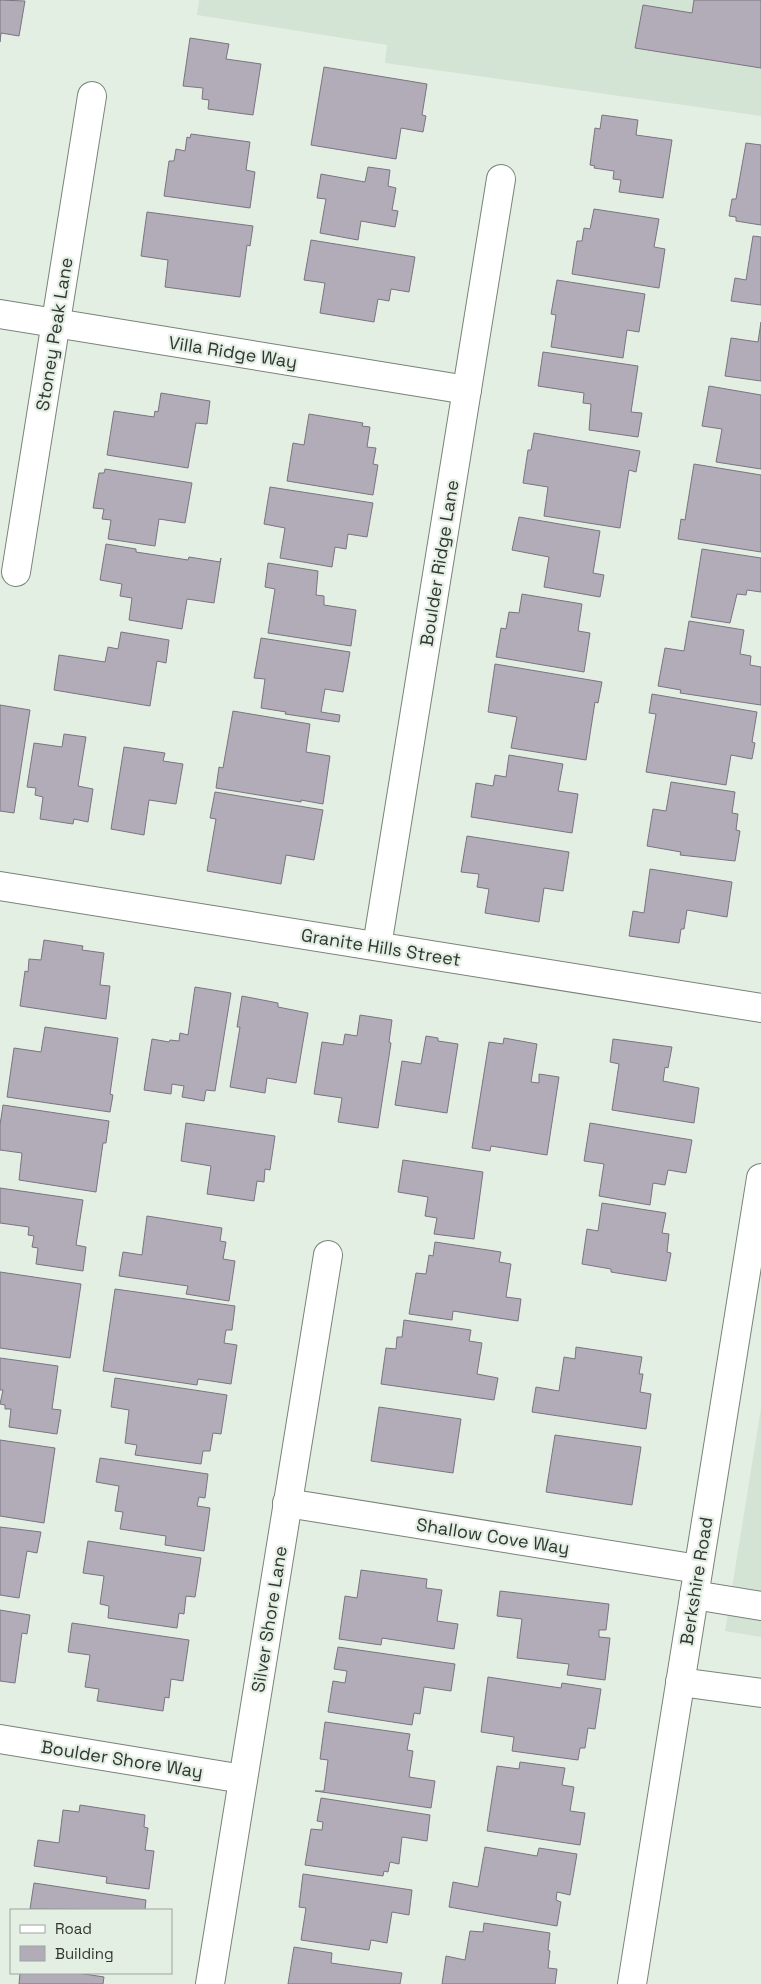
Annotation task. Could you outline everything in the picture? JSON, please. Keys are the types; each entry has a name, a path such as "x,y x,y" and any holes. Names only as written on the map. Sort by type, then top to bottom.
{"street":[{"name":"Stoney Peak Lane","path":"16,572 92,96"},
{"name":"Boulder Ridge Lane","path":"377,946 500,179"},
{"name":"Villa Ridge Way","path":"0,314 467,390"},
{"name":"Granite Hills Street","path":"0,886 761,1008"},
{"name":"Berkshire Road","path":"632,1984 696,1582 752,1293 761,1178"},
{"name":"Silver Shore Lane","path":"210,1984 328,1255"},
{"name":"Shallow Cove Way","path":"287,1503 696,1582 761,1606"},
{"path":"680,1682 761,1693"},
{"name":"Boulder Shore Way","path":"0,1739 243,1779"}],"shaded area":[{"path":"199,0 761,0 761,116 385,63 387,45 197,15"},
{"path":"761,1408 761,1637 725,1631"}],"building":[{"path":"0,0 25,1 19,36 1,33 0,42"},
{"path":"694,0 761,0 761,68 635,48 643,5 692,13"},
{"path":"190,38 229,44 226,59 261,64 253,115 208,109 209,100 202,99 203,88 183,86"},
{"path":"324,67 427,84 422,115 426,116 423,132 401,128 396,159 311,145"},
{"path":"602,115 638,120 636,135 672,140 663,198 619,192 621,180 613,179 614,171 594,168 595,166 590,165 595,128 600,129"},
{"path":"191,134 250,142 246,170 255,172 250,208 164,196 169,161 174,161 176,149 185,151 187,137 190,138"},
{"path":"746,143 761,145 761,225 736,221 736,217 729,216 732,199 736,199"},
{"path":"368,167 390,170 388,186 396,188 392,210 398,211 395,227 361,221 358,240 320,233 326,199 317,198 321,174 365,182"},
{"path":"594,209 659,219 654,247 665,249 659,288 572,274 577,241 582,241 584,228 590,229"},
{"path":"147,212 253,226 250,246 247,245 240,297 165,287 168,260 141,256"},
{"path":"753,236 761,237 761,305 731,301 735,278 746,280"},
{"path":"311,240 415,257 409,292 391,289 389,301 378,299 374,322 320,313 325,283 304,280"},
{"path":"557,280 645,294 639,332 627,330 623,358 551,347 556,315 551,314"},
{"path":"761,322 761,381 725,376 731,338 758,342"},
{"path":"543,352 638,366 631,412 642,413 638,437 589,430 591,404 583,403 584,393 538,386"},
{"path":"709,386 761,395 761,469 716,462 722,429 702,426"},
{"path":"161,393 210,401 207,424 196,423 188,468 107,455 114,411 154,417 155,411 158,412"},
{"path":"309,414 363,423 362,426 370,427 367,447 376,448 373,464 378,465 373,495 287,481 293,443 304,445"},
{"path":"534,433 640,451 636,472 629,470 620,528 544,516 548,487 523,483 528,450 531,450"},
{"path":"694,464 761,475 761,552 678,539 681,519 685,520"},
{"path":"105,469 192,483 185,523 159,519 155,546 108,539 111,520 102,519 104,509 93,508 99,473 104,473"},
{"path":"270,487 373,503 367,537 348,534 346,549 335,547 332,567 280,558 285,528 264,524"},
{"path":"519,517 600,531 593,573 604,575 600,597 544,587 549,557 512,550"},
{"path":"106,544 136,549 136,552 188,560 189,557 220,562 221,558 214,603 187,599 182,629 129,620 132,598 120,596 122,584 100,580"},
{"path":"702,549 761,558 761,592 747,590 746,595 737,594 730,623 691,617"},
{"path":"268,563 318,571 316,595 324,596 324,605 356,610 351,646 268,633 275,589 265,587"},
{"path":"522,594 582,604 578,631 590,633 584,672 496,657 501,628 506,629 509,612 519,613"},
{"path":"689,621 744,630 740,654 751,656 750,665 761,667 761,705 680,693 681,690 658,686 665,648 684,651"},
{"path":"121,632 169,640 166,663 157,661 150,706 54,690 59,655 105,662 108,647 118,649"},
{"path":"261,638 350,652 343,692 325,689 321,712 340,715 339,722 285,714 286,712 261,708 265,679 254,678"},
{"path":"495,664 602,682 598,703 595,702 586,760 511,748 517,717 488,712"},
{"path":"652,694 757,712 752,742 755,743 752,759 731,755 726,785 646,772 656,714 649,713"},
{"path":"0,705 30,710 14,813 0,811"},
{"path":"233,711 310,724 306,752 330,756 323,804 216,788 219,767 223,768"},
{"path":"64,734 86,737 78,786 93,789 88,822 74,819 73,824 40,819 43,797 35,795 36,788 27,787 34,743 62,747"},
{"path":"124,747 165,753 163,761 183,764 176,804 149,800 144,835 111,829"},
{"path":"509,755 563,764 558,791 578,794 572,833 471,817 476,783 493,786 495,775 506,777"},
{"path":"671,782 735,792 732,813 738,814 736,830 740,831 735,861 680,855 681,852 647,846 653,809 666,811"},
{"path":"215,792 323,810 314,860 286,855 281,884 207,871 216,819 210,818"},
{"path":"467,836 569,852 563,891 544,888 539,922 485,913 489,889 477,887 479,874 461,872"},
{"path":"650,869 732,882 727,917 687,910 684,929 681,929 679,943 629,936 633,911 644,913"},
{"path":"44,940 83,946 82,950 104,953 100,985 110,986 106,1019 20,1006 25,971 28,972 29,959 41,960"},
{"path":"195,987 231,993 215,1091 206,1090 204,1101 182,1097 184,1086 172,1084 171,1094 144,1090 152,1039 169,1042 170,1040 179,1041 180,1033 188,1035"},
{"path":"242,996 278,1003 278,1007 308,1013 296,1083 267,1078 265,1093 230,1087 240,1027 237,1027"},
{"path":"360,1015 392,1020 389,1042 391,1043 378,1128 338,1122 342,1098 314,1094 322,1042 343,1045 345,1034 357,1036"},
{"path":"45,1027 118,1038 110,1094 113,1095 110,1112 7,1097 14,1048 41,1052"},
{"path":"426,1036 438,1038 438,1041 458,1044 447,1113 395,1105 402,1061 421,1064"},
{"path":"504,1038 537,1044 531,1082 539,1083 539,1074 559,1077 547,1155 491,1146 490,1151 472,1148 489,1042 503,1044"},
{"path":"613,1039 672,1047 668,1068 665,1067 663,1081 699,1088 694,1123 612,1110 619,1064 610,1062"},
{"path":"3,1105 109,1121 106,1143 103,1143 96,1192 19,1180 22,1153 0,1150 0,1125"},
{"path":"186,1123 275,1136 270,1170 265,1169 264,1182 257,1181 254,1201 207,1194 211,1166 181,1161"},
{"path":"590,1123 692,1140 686,1173 668,1170 665,1185 653,1183 650,1205 599,1196 604,1164 584,1161"},
{"path":"403,1160 483,1172 474,1239 434,1234 437,1218 425,1216 428,1197 398,1192"},
{"path":"0,1188 83,1200 76,1245 86,1247 83,1271 36,1264 38,1248 32,1247 34,1236 28,1235 29,1227 0,1223"},
{"path":"602,1203 666,1213 662,1233 669,1234 667,1252 671,1253 666,1281 611,1272 611,1269 582,1264 587,1229 598,1231"},
{"path":"147,1216 222,1228 220,1241 226,1242 223,1259 235,1261 229,1301 186,1294 188,1286 119,1276 123,1252 142,1255"},
{"path":"435,1242 501,1252 499,1262 511,1264 506,1297 521,1299 518,1321 453,1311 452,1320 409,1314 416,1273 426,1274 429,1255 433,1256"},
{"path":"0,1272 81,1284 70,1358 0,1348"},
{"path":"115,1289 235,1306 232,1330 226,1330 224,1343 237,1345 231,1384 198,1379 197,1385 103,1371"},
{"path":"404,1320 471,1330 469,1341 482,1343 477,1374 498,1378 494,1400 381,1384 386,1348 396,1349 397,1337 402,1337"},
{"path":"576,1347 642,1357 639,1374 643,1374 640,1392 651,1394 646,1429 532,1412 536,1387 559,1391 564,1357 575,1359"},
{"path":"0,1358 58,1366 52,1409 61,1410 57,1434 9,1427 11,1409 5,1409 5,1405 0,1404 3,1390 0,1390"},
{"path":"115,1378 227,1395 221,1434 213,1433 210,1451 203,1451 201,1464 135,1455 137,1445 125,1443 129,1410 111,1407"},
{"path":"379,1407 461,1419 453,1473 371,1461"},
{"path":"555,1435 641,1447 632,1505 546,1492"},
{"path":"0,1440 55,1448 44,1523 0,1516"},
{"path":"100,1458 208,1474 205,1498 199,1497 197,1506 210,1508 204,1551 165,1545 166,1536 120,1529 123,1512 115,1511 119,1486 96,1482"},
{"path":"0,1527 41,1532 37,1553 27,1551 19,1598 0,1595"},
{"path":"88,1541 201,1558 195,1597 186,1596 184,1614 179,1613 177,1628 108,1618 109,1606 100,1604 104,1576 83,1573"},
{"path":"361,1570 427,1579 426,1588 442,1590 437,1621 458,1624 454,1649 382,1638 381,1645 339,1639 345,1596 357,1598"},
{"path":"500,1591 609,1604 606,1630 599,1630 599,1637 610,1638 605,1680 567,1675 569,1664 517,1658 522,1619 497,1616"},
{"path":"0,1610 30,1615 27,1634 22,1633 15,1683 0,1681"},
{"path":"72,1623 189,1640 183,1681 171,1679 169,1698 165,1697 163,1711 97,1701 99,1689 85,1687 90,1655 68,1652"},
{"path":"338,1647 455,1664 451,1691 424,1687 420,1714 414,1713 412,1725 328,1712 333,1681 345,1683 347,1671 334,1669"},
{"path":"488,1677 561,1688 562,1683 601,1689 595,1729 588,1728 585,1748 580,1748 578,1760 512,1751 514,1737 481,1732"},
{"path":"325,1722 410,1734 407,1750 413,1751 409,1777 435,1781 431,1808 315,1791 324,1791 328,1760 320,1759"},
{"path":"520,1762 565,1768 562,1785 574,1787 570,1811 585,1813 580,1845 487,1831 497,1766 519,1769"},
{"path":"321,1798 430,1815 427,1841 402,1837 399,1864 390,1862 388,1872 384,1871 383,1876 305,1865 311,1829 322,1830 323,1822 317,1821"},
{"path":"80,1805 145,1815 144,1827 148,1828 145,1850 154,1851 149,1889 106,1883 107,1877 34,1866 38,1840 59,1843 63,1810 79,1812"},
{"path":"485,1847 537,1856 539,1848 577,1854 570,1895 557,1892 556,1900 561,1902 557,1926 449,1907 453,1882 478,1887"},
{"path":"303,1874 412,1890 409,1915 392,1912 387,1943 371,1940 369,1950 301,1940 306,1908 299,1907"},
{"path":"34,1883 146,1900 145,1909 30,1909"},
{"path":"484,1923 550,1933 548,1968 557,1969 555,1984 442,1984 446,1956 465,1960 470,1931 483,1932"},
{"path":"294,1947 332,1953 331,1963 402,1973 400,1984 288,1984"},
{"path":"20,1974 84,1974 104,1977 103,1984 19,1984"}]}
